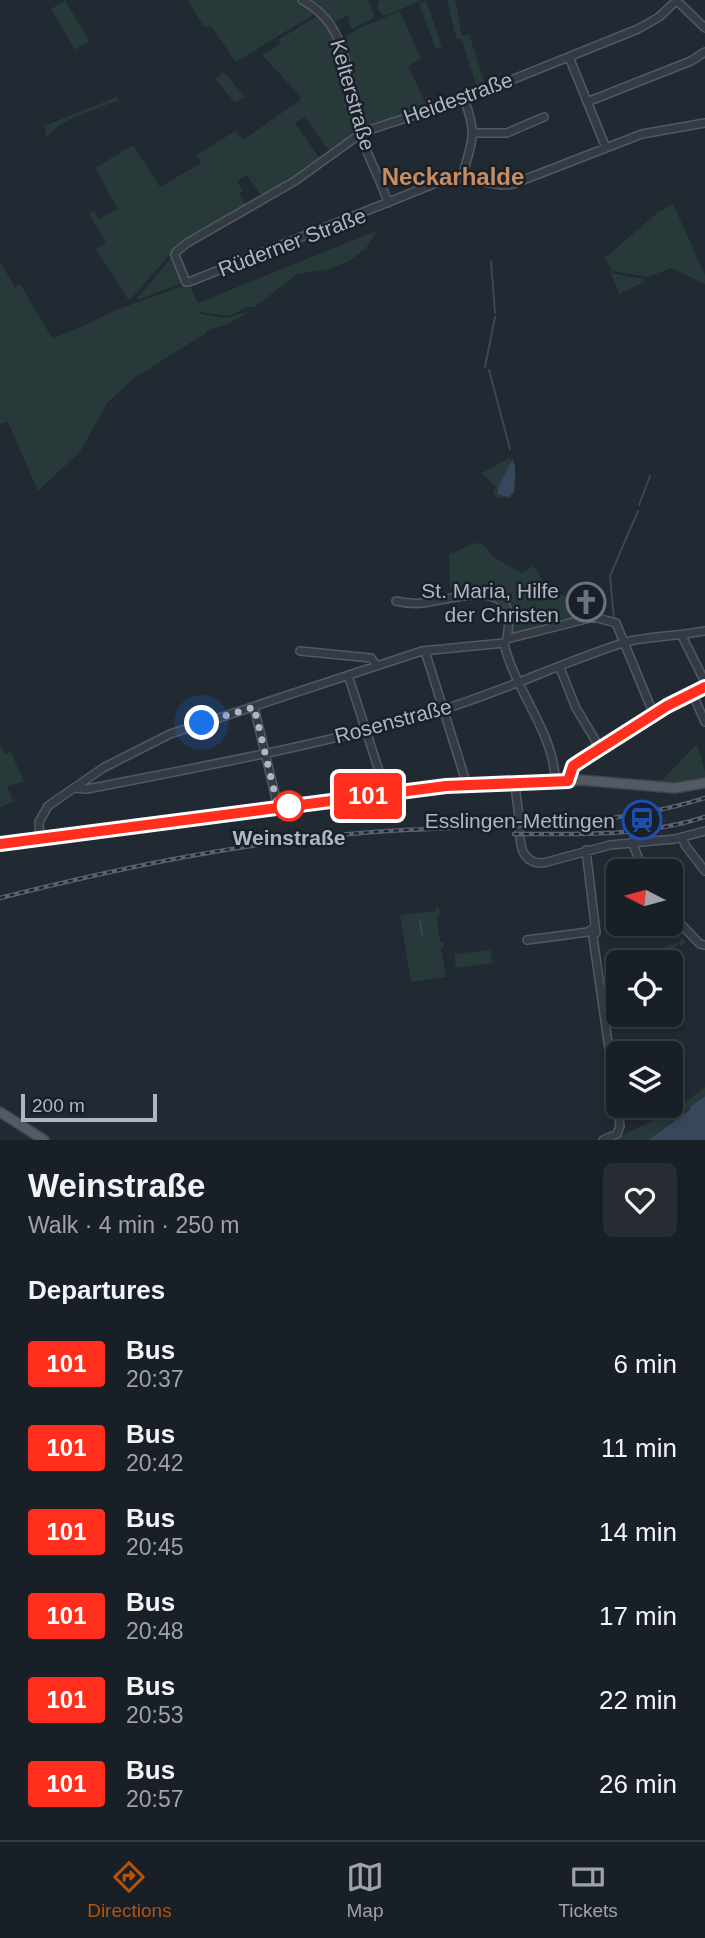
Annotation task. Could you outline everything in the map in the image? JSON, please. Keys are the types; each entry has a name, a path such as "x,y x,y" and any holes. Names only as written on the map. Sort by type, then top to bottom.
{"main road":[{"path":"0,844 384,793 467,785 571,781 661,791 688,790 705,785"},
{"path":"0,1112 44,1140"}],"street":[{"name":"Kelterstraße","path":"302,0 323,13 334,29 348,71 360,133 388,203"},
{"name":"Heidestraße","path":"175,254 190,241 295,181 360,133 464,99 642,27 659,17 676,0"},
{"path":"676,0 705,28"},
{"path":"587,102 688,62 705,52"},
{"path":"569,57 606,148"},
{"path":"463,177 474,133 464,99"},
{"path":"474,133 507,133 544,117"},
{"name":"Rüderner Straße","path":"175,254 185,281 190,282 446,179 463,177 498,185 513,184 646,133 705,123"},
{"path":"396,601 419,604 464,596 491,596 507,608 506,641 555,768 555,781"},
{"path":"40,839 39,825 43,812 121,758 203,722 425,651 506,641 594,617 617,624 654,715"},
{"name":"Rosenstraße","path":"74,788 87,789 265,754 443,709 625,643 705,631"},
{"path":"571,781 570,772 576,764 705,685 682,636"},
{"path":"300,651 369,658 375,660 377,666"},
{"path":"425,651 467,785"},
{"path":"560,668 576,708 600,748"},
{"path":"348,675 384,793"},
{"path":"692,693 705,722"},
{"path":"254,707 278,807"},
{"path":"515,783 520,845 526,857 541,863 586,850 682,837 705,831"},
{"path":"682,837 705,871"},
{"path":"632,842 639,859"},
{"path":"586,850 596,920 593,928 620,1126 617,1134 603,1140"},
{"path":"683,925 704,945"},
{"path":"527,940 593,928"}],"shaded area":[{"path":"65,0 89,41 75,50 51,9"},
{"path":"187,0 296,0 316,13 236,62 210,25 205,28"},
{"path":"307,0 368,0 375,17 353,29 350,27 348,15 333,23 324,12"},
{"path":"379,0 423,0 384,16 377,8"},
{"path":"426,0 442,47 436,49 419,4"},
{"path":"447,0 455,0 462,36 469,34 486,88 478,91 461,38 458,40 456,37"},
{"path":"400,11 421,59 408,66 428,108 366,127 361,123 342,40 359,28"},
{"path":"321,16 340,56 355,134 331,153 305,117 295,123 321,160 263,198 247,175 237,181 243,191 239,194 247,207 168,257 129,301 96,249 106,243 89,214 94,211 99,219 118,209 95,168 133,145 160,187 201,163 197,155 235,131 243,140 300,100 300,96 262,55 281,43 278,40"},
{"path":"224,72 245,97 235,103 215,78"},
{"path":"117,97 119,100 60,125 47,138 44,126"},
{"path":"673,204 705,275 705,284 672,268 647,277 612,271 605,258 658,212"},
{"path":"378,230 366,248 348,262 329,269 297,274 255,307 247,307 229,316 200,312 226,318 248,312 226,325 207,330 133,379 107,403 80,452 38,491 8,422 0,424 0,262 15,287 22,287 52,338 122,308 189,284 198,303"},
{"path":"172,257 182,283 138,300 137,298"},
{"path":"611,273 643,279 644,282 619,294"},
{"path":"509,458 513,459 515,468 514,490 511,498 497,498 493,493 496,487 482,473"},
{"path":"475,543 482,544 489,554 521,573 533,566 549,589 578,602 583,618 511,637 510,612 503,601 464,593 458,591 457,587 450,587 449,554"},
{"path":"697,744 705,779 659,783"},
{"path":"0,745 4,754 11,752 24,782 7,786 13,802 0,807"},
{"path":"436,907 439,907 440,915 437,916 440,942 444,942 441,948 446,977 411,982 400,915 436,911"},
{"path":"680,939 686,942 672,950 655,950 680,942"},
{"path":"490,950 493,963 456,968 454,954"},
{"path":"705,1087 705,1096 683,1113 683,1104"},
{"path":"658,1118 676,1118 648,1140 612,1140"}],"water":[{"path":"512,461 515,465 514,492 508,497 498,494 498,487"},
{"path":"705,1096 705,1140 648,1140 678,1118 683,1118 691,1106"}],"waterway":[{"path":"491,261 495,313"},
{"path":"485,367 495,317"},
{"path":"489,370 510,449"},
{"path":"639,505 650,476"},
{"path":"614,620 610,576 638,511"},
{"path":"420,920 422,934"}],"railway":[{"path":"0,898 134,867 270,843 404,830 578,822 621,817 705,798"},
{"path":"514,834 634,831 705,817"}],"bus line":[{"name":"101","path":"0,844 446,786 568,781 573,766 667,706 705,687"}],"place":[{"name":"St. Maria, Hilfe der Christen","path":"586,602"},
{"name":"Weinstraße","path":"289,806"},
{"name":"Esslingen-Mettingen","path":"642,820"}],"district":[{"name":"Neckarhalde","path":"453,176"}],"route":[{"path":"202,723 254,707 278,807 289,806"}]}
